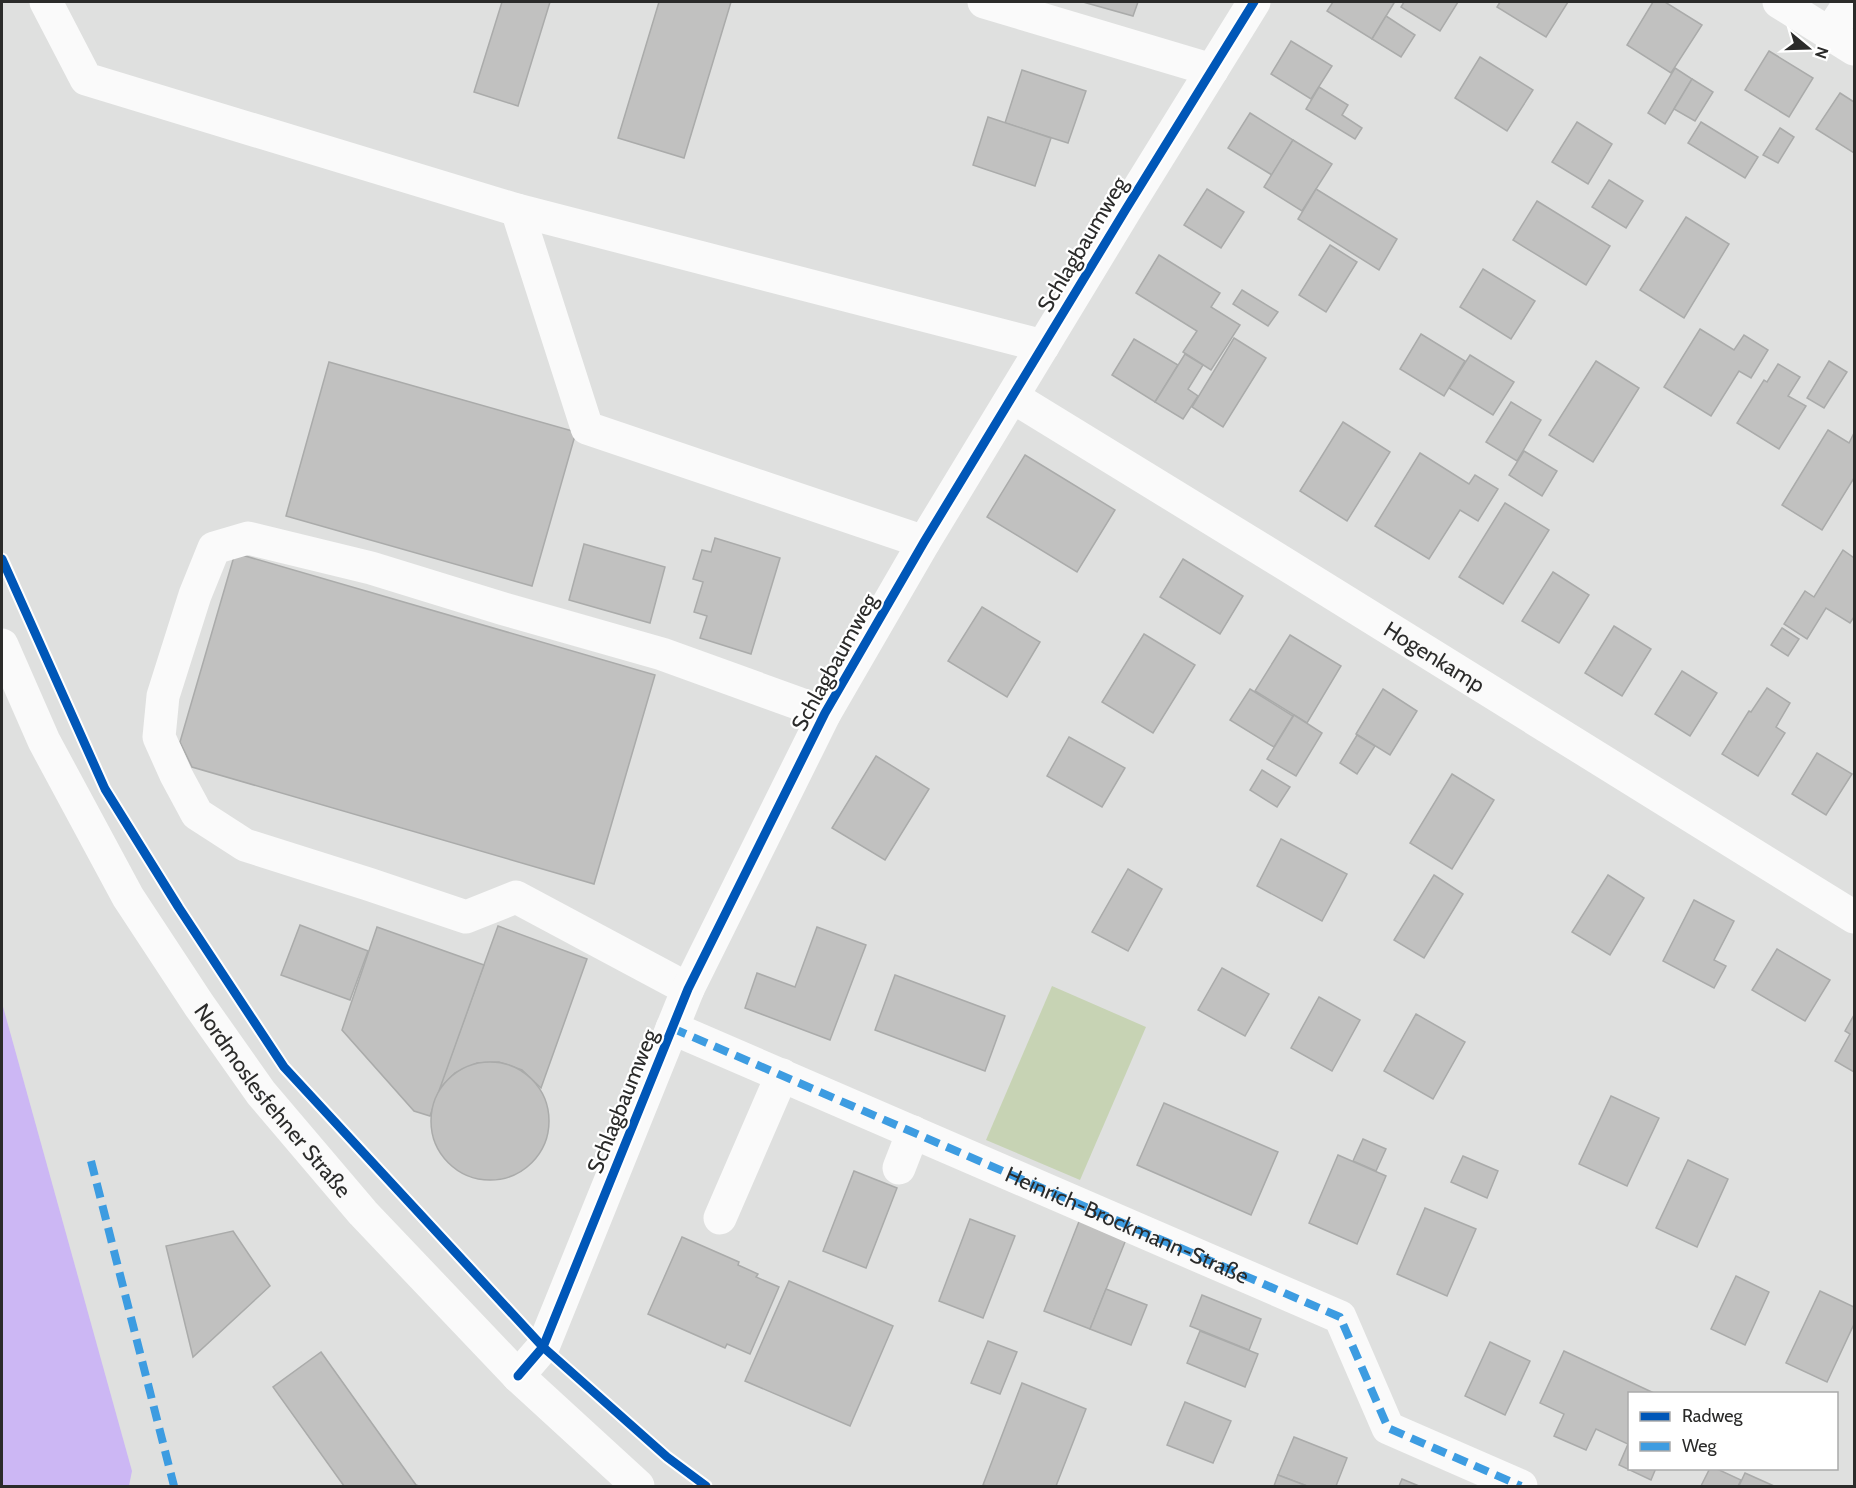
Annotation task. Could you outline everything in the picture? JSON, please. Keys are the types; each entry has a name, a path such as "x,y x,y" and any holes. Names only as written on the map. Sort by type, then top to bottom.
{"street":[{"path":"46,2 86,79 517,210 1043,346"},
{"path":"984,2 1212,70"},
{"name":"Schlagbaumweg","path":"518,1376 543,1347 688,989 825,713 924,542 1254,2"},
{"path":"1779,2 1842,41 1850,2"},
{"path":"517,210 587,428 924,542"},
{"name":"Hogenkamp","path":"1013,397 1854,917"},
{"path":"688,989 516,897 466,917 245,845 197,813 159,737 163,696 195,595 214,548 248,538 371,568 662,654 825,713"},
{"name":"Nordmoslesfehner Straße","path":"2,645 44,741 128,897 199,1005 261,1093 363,1213 518,1376 638,1486"},
{"name":"Heinrich-Brockmann-Straße","path":"672,1028 1340,1317 1388,1428 1521,1486"},
{"path":"720,1218 782,1075"},
{"path":"899,1168 913,1132"}],"green space":[{"path":"1052,986 1146,1027 1080,1180 986,1140"}],"shaded area":[{"path":"2,1003 132,1471 129,1486 2,1486"}],"building":[{"path":"502,2 550,2 518,106 474,92"},
{"path":"659,2 731,2 684,158 618,138"},
{"path":"1083,2 1138,2 1133,16"},
{"path":"1333,2 1394,3 1372,39 1327,11"},
{"path":"1404,2 1458,2 1440,31 1401,7"},
{"path":"1500,2 1568,2 1546,37 1497,7"},
{"path":"1653,2 1665,2 1702,25 1671,73 1627,45"},
{"path":"1386,16 1415,35 1401,57 1372,39"},
{"path":"1291,41 1332,66 1311,99 1271,74"},
{"path":"1769,51 1813,78 1789,117 1745,90"},
{"path":"1480,57 1533,90 1507,131 1455,98"},
{"path":"1675,68 1692,79 1665,124 1648,113"},
{"path":"1022,70 1086,91 1068,143 1005,123"},
{"path":"1692,79 1713,92 1695,121 1674,109"},
{"path":"1319,87 1348,105 1342,115 1362,128 1355,139 1306,109"},
{"path":"1840,93 1854,102 1854,153 1816,129"},
{"path":"1250,113 1293,140 1272,175 1228,148"},
{"path":"988,117 1051,138 1035,186 973,165"},
{"path":"1577,122 1612,144 1588,184 1552,162"},
{"path":"1701,122 1758,157 1745,178 1688,143"},
{"path":"1780,128 1794,137 1778,163 1763,155"},
{"path":"1293,140 1332,164 1302,211 1264,187"},
{"path":"1609,180 1643,201 1626,228 1592,207"},
{"path":"1207,189 1244,212 1221,248 1184,225"},
{"path":"1316,189 1397,239 1379,270 1298,219"},
{"path":"1537,201 1610,246 1586,285 1513,240"},
{"path":"1686,217 1729,244 1684,318 1640,290"},
{"path":"1330,245 1357,262 1326,312 1299,295"},
{"path":"1159,255 1220,293 1211,307 1240,325 1211,370 1183,352 1197,331 1136,293"},
{"path":"1483,269 1535,301 1511,339 1460,307"},
{"path":"1242,290 1278,312 1268,326 1233,304"},
{"path":"1700,329 1734,350 1744,335 1768,350 1751,378 1739,371 1711,416 1664,387"},
{"path":"1421,334 1465,361 1444,396 1400,369"},
{"path":"1234,338 1266,358 1223,427 1192,407"},
{"path":"1134,339 1178,365 1155,402 1112,375"},
{"path":"1185,354 1203,365 1188,389 1198,396 1183,419 1155,402"},
{"path":"1470,355 1514,382 1493,415 1449,388"},
{"path":"1596,361 1639,388 1593,462 1549,435"},
{"path":"1829,361 1847,372 1824,408 1807,398"},
{"path":"329,362 576,432 532,586 286,516"},
{"path":"1778,364 1800,377 1788,396 1806,406 1779,449 1737,423 1764,380 1767,382"},
{"path":"1511,402 1541,420 1517,461 1486,442"},
{"path":"1343,422 1390,452 1347,521 1300,491"},
{"path":"1828,430 1849,443 1854,433 1854,478 1822,530 1782,505"},
{"path":"1524,451 1557,471 1542,496 1509,475"},
{"path":"1420,453 1469,484 1475,475 1498,489 1478,521 1460,510 1429,559 1375,526"},
{"path":"1025,455 1115,510 1077,572 987,517"},
{"path":"1505,503 1549,530 1503,604 1459,577"},
{"path":"715,538 780,558 751,654 700,638 707,616 694,612 703,582 693,579 702,550 711,552"},
{"path":"584,544 665,567 650,623 569,600"},
{"path":"1843,550 1854,558 1854,617 1850,623 1826,608 1807,639 1784,624 1805,591 1814,597"},
{"path":"235,553 655,675 594,884 192,767 180,742"},
{"path":"1183,559 1243,596 1220,634 1160,597"},
{"path":"1553,572 1589,595 1559,643 1522,621"},
{"path":"982,607 1040,642 1007,697 948,661"},
{"path":"1614,626 1651,649 1622,696 1585,673"},
{"path":"1782,628 1799,639 1788,656 1771,645"},
{"path":"1144,634 1195,665 1153,733 1102,702"},
{"path":"1290,635 1341,666 1307,723 1255,691"},
{"path":"1682,671 1717,693 1690,736 1655,714"},
{"path":"1767,688 1790,703 1776,727 1785,733 1758,776 1722,754 1749,711 1751,712"},
{"path":"1250,689 1293,716 1274,747 1230,720"},
{"path":"1383,689 1417,711 1390,755 1356,734"},
{"path":"1294,715 1322,733 1296,776 1267,759"},
{"path":"1357,735 1375,746 1357,774 1340,763"},
{"path":"1069,737 1125,768 1102,807 1047,776"},
{"path":"1817,753 1852,774 1826,815 1792,794"},
{"path":"876,756 929,789 885,860 832,828"},
{"path":"1262,770 1290,787 1277,807 1250,790"},
{"path":"1452,774 1494,800 1452,869 1410,843"},
{"path":"1281,839 1347,874 1322,921 1257,886"},
{"path":"1128,869 1162,889 1128,951 1092,932"},
{"path":"1434,875 1463,894 1424,958 1394,940"},
{"path":"1608,875 1644,898 1610,955 1572,932"},
{"path":"1694,900 1734,921 1714,960 1726,966 1714,988 1663,961"},
{"path":"300,925 368,951 350,1000 281,975"},
{"path":"498,926 587,959 541,1088 522,1070 499,1062 477,1063 455,1073 439,1089"},
{"path":"377,927 484,965 430,1116 414,1111 342,1030"},
{"path":"817,927 866,945 830,1040 745,1008 757,973 795,987"},
{"path":"1777,949 1830,980 1805,1021 1752,990"},
{"path":"1222,968 1269,994 1245,1036 1198,1010"},
{"path":"895,975 1005,1016 985,1071 875,1030"},
{"path":"1319,997 1360,1020 1332,1071 1291,1048"},
{"path":"1416,1014 1465,1042 1433,1099 1384,1071"},
{"path":"1854,1015 1854,1072 1835,1061 1850,1034 1845,1031"},
{"path":"490,1062 513,1066 532,1079 545,1098 549,1121 545,1144 532,1163 513,1176 490,1180 467,1176 448,1163 435,1144 431,1121 435,1098 448,1079 467,1066"},
{"path":"1611,1096 1659,1118 1627,1186 1579,1164"},
{"path":"1164,1103 1278,1152 1251,1215 1137,1165"},
{"path":"1363,1139 1386,1149 1376,1171 1353,1161"},
{"path":"1338,1155 1386,1176 1357,1244 1309,1223"},
{"path":"1463,1156 1498,1171 1487,1198 1451,1182"},
{"path":"1688,1160 1728,1179 1697,1247 1656,1228"},
{"path":"854,1171 897,1188 866,1268 823,1251"},
{"path":"1425,1208 1476,1229 1447,1296 1397,1274"},
{"path":"970,1219 1015,1236 983,1318 939,1301"},
{"path":"1080,1219 1127,1237 1090,1329 1044,1311"},
{"path":"233,1231 270,1286 193,1357 166,1246"},
{"path":"682,1237 739,1262 738,1265 758,1274 756,1277 779,1287 750,1354 727,1344 725,1348 648,1314"},
{"path":"1736,1276 1769,1292 1745,1345 1711,1329"},
{"path":"789,1281 893,1326 850,1426 745,1381"},
{"path":"1106,1289 1147,1305 1131,1345 1090,1329"},
{"path":"1820,1291 1854,1307 1854,1324 1827,1382 1786,1363"},
{"path":"1202,1295 1261,1319 1249,1350 1190,1326"},
{"path":"1200,1331 1258,1354 1245,1387 1187,1363"},
{"path":"988,1341 1017,1352 1000,1394 971,1383"},
{"path":"1490,1342 1530,1361 1505,1415 1465,1396"},
{"path":"1564,1351 1652,1392 1628,1392 1628,1444 1596,1429 1586,1450 1554,1436 1564,1414 1540,1403"},
{"path":"321,1352 416,1485 419,1486 344,1486 273,1387"},
{"path":"1022,1383 1086,1409 1056,1486 983,1485"},
{"path":"1185,1402 1231,1421 1213,1463 1167,1445"},
{"path":"1294,1437 1347,1458 1336,1486 1307,1486 1278,1475"},
{"path":"1628,1444 1628,1469 1619,1465"},
{"path":"1630,1470 1655,1470 1651,1480"},
{"path":"1709,1470 1719,1470 1741,1480 1738,1486 1701,1486"},
{"path":"1745,1473 1774,1486 1739,1486"},
{"path":"1278,1475 1307,1486 1274,1486"},
{"path":"1402,1479 1419,1486 1399,1486"}],"marked path":[{"path":"672,1028 1340,1317 1388,1428 1521,1486"},
{"path":"91,1161 174,1486"}],"cycle path":[{"path":"518,1376 543,1347 688,989 825,713 924,542 1254,2"},
{"path":"2,559 105,789 179,908 284,1067 543,1347 667,1457 706,1486"}]}
